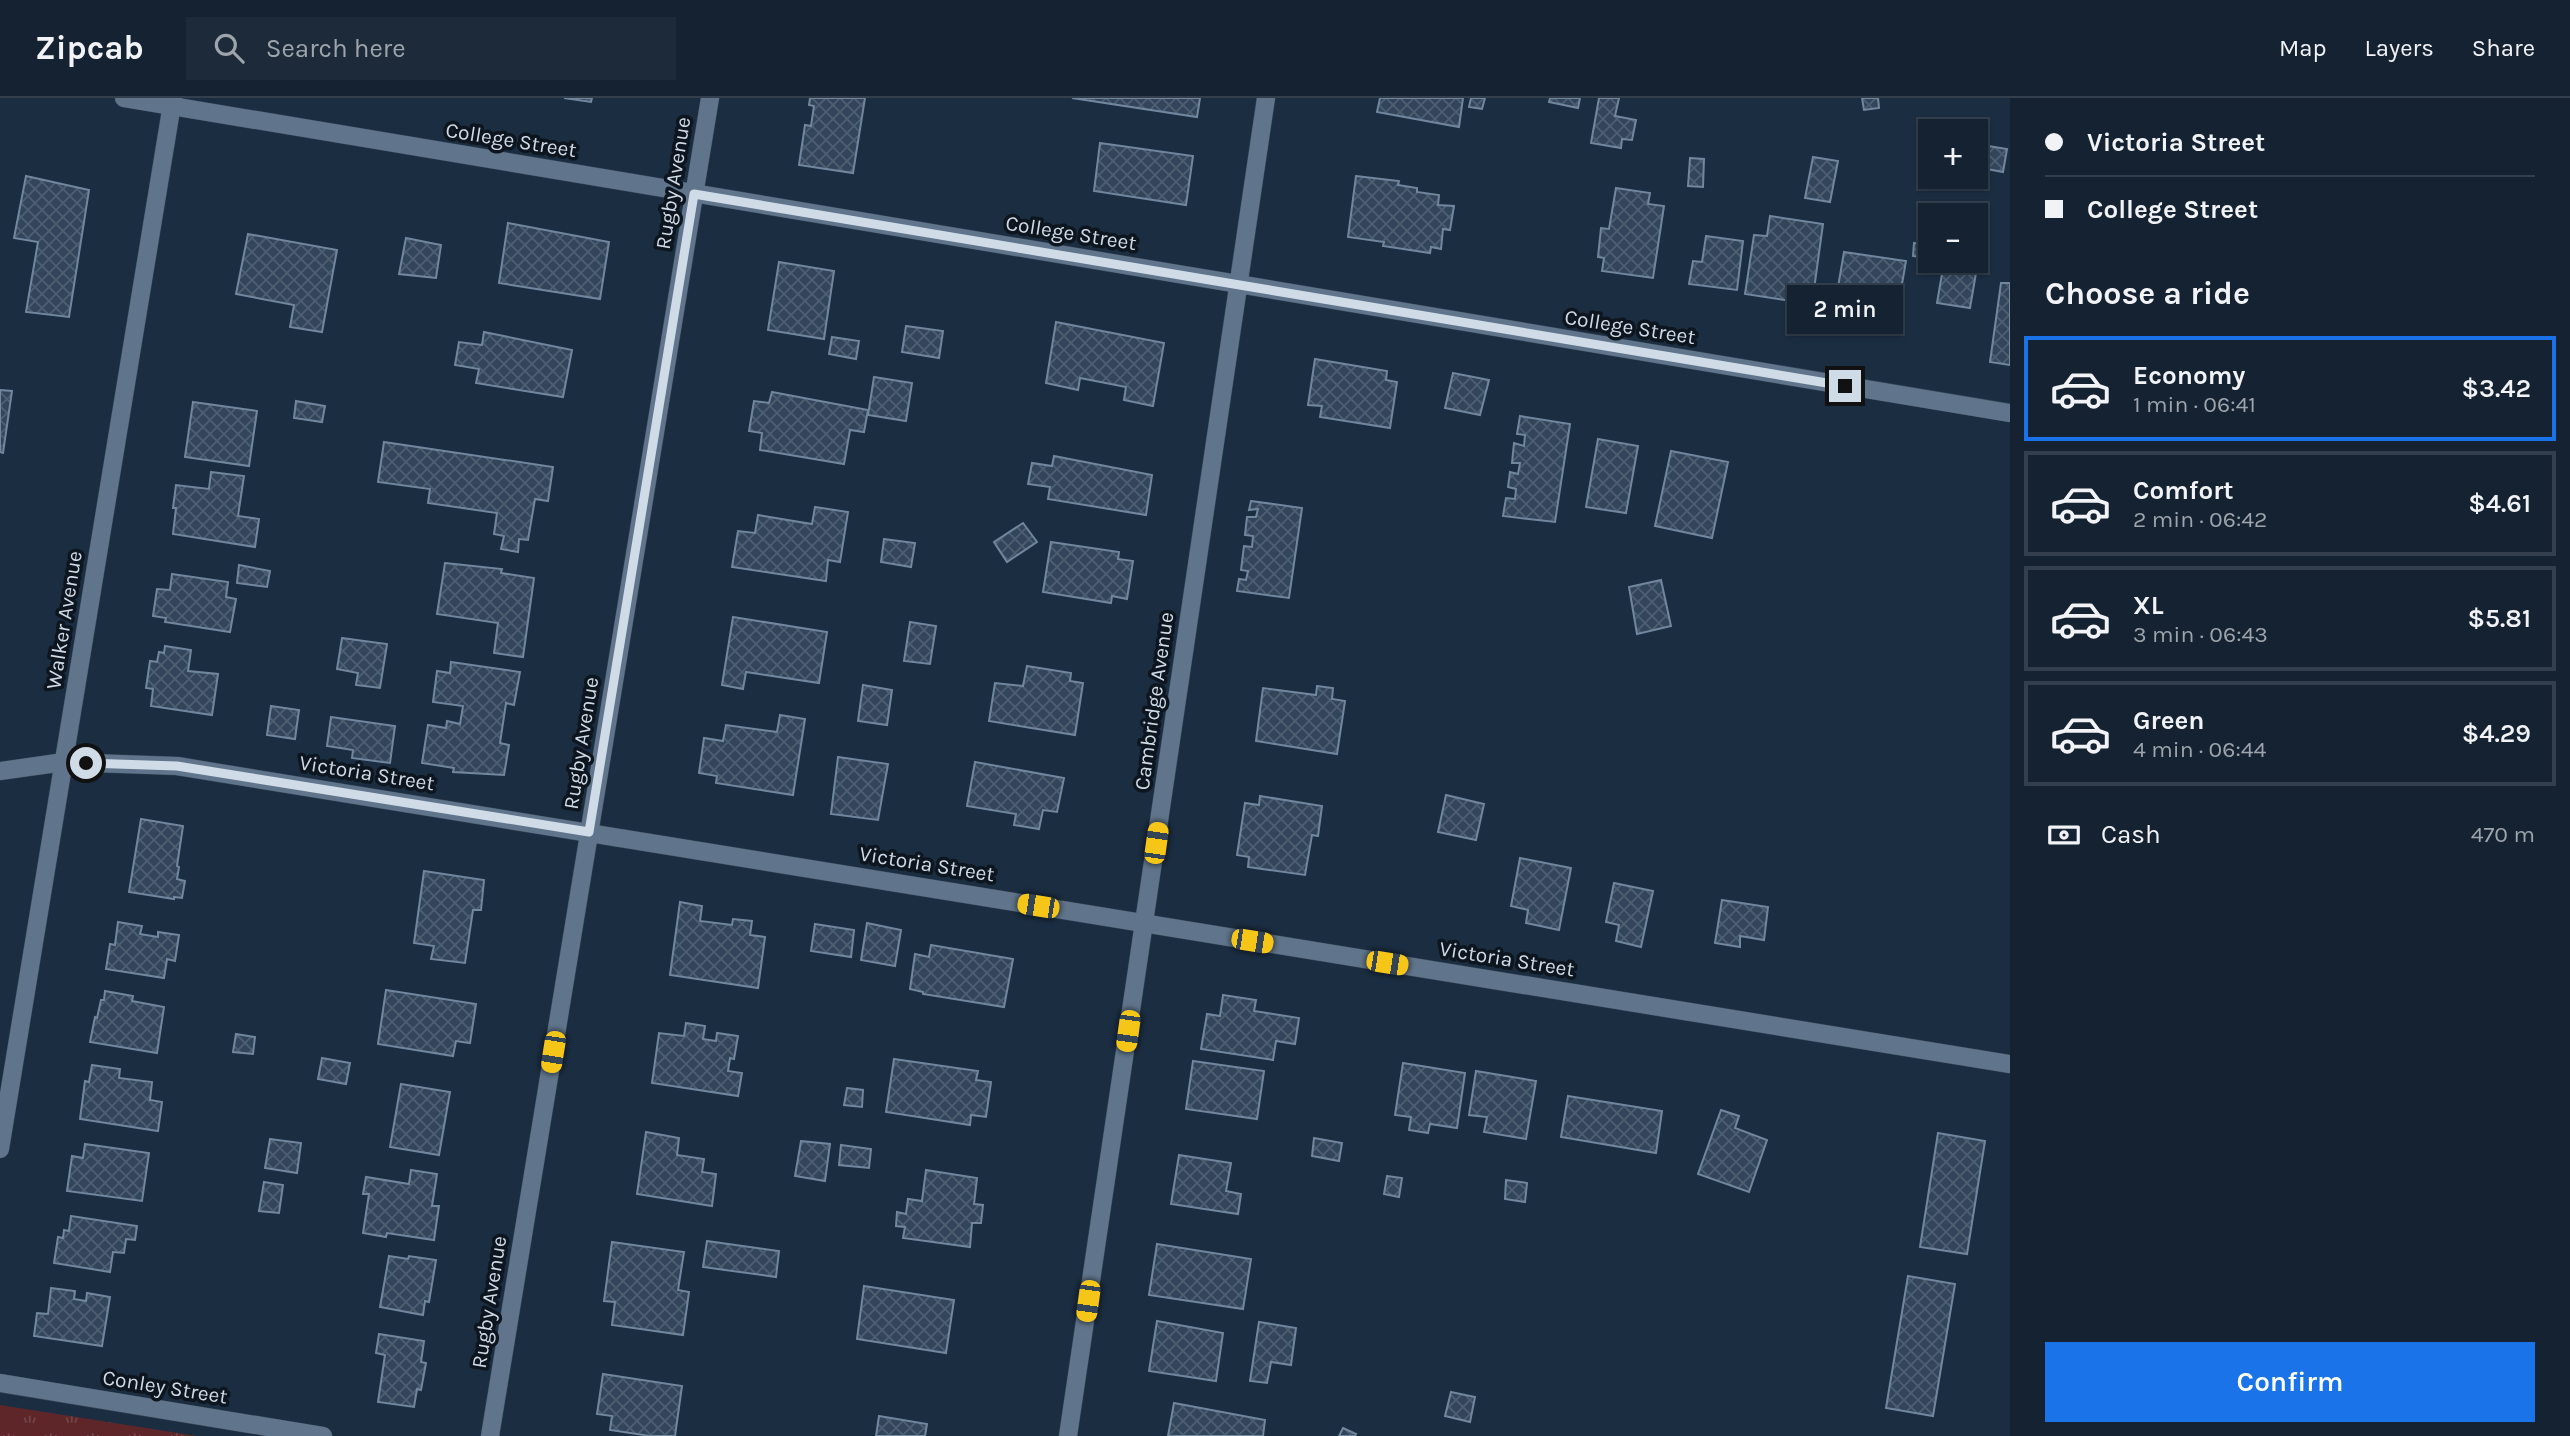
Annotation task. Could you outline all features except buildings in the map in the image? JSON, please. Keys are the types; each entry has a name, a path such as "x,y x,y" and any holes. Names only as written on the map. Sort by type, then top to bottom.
{"street":[{"name":"College Street","path":"124,98 172,102 694,194 2010,413"},
{"name":"Rugby Avenue","path":"490,1436 710,98"},
{"name":"Cambridge Avenue","path":"1068,1436 1266,98"},
{"name":"Walker Avenue","path":"0,1149 172,102"},
{"name":"Victoria Street","path":"0,771 64,762 177,766 2010,1064"},
{"name":"Conley Street","path":"0,1383 323,1436"}],"green space":[{"path":"0,1405 197,1436 0,1436"}],"route":[{"path":"86,763 177,766 589,832 694,194 1845,386"}]}
